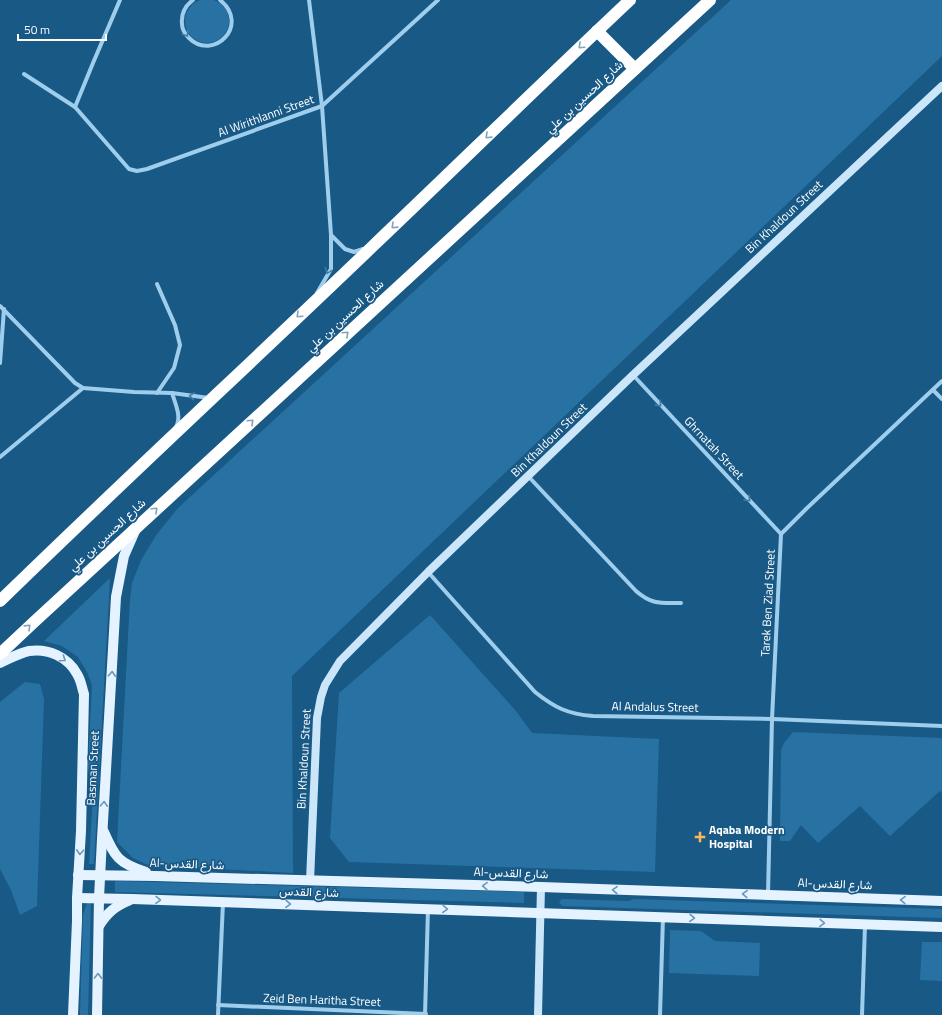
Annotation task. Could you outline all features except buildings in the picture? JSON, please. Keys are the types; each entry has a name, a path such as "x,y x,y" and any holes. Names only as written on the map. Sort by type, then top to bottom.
{"highway":[{"path":"0,601 211,398 373,246 630,0"},
{"name":"شارع الحسين بن علي","path":"0,654 710,0"},
{"path":"597,31 635,69"},
{"path":"0,591 26,575"}],"main road":[{"name":"Basman Street","path":"97,1015 100,875 116,597 124,556 137,527"},
{"name":"Basman Street","path":"0,663 29,652 42,651 54,653 62,657 78,674 84,694 82,796 73,1015"},
{"path":"103,830 112,851 122,862 132,868 155,876"},
{"name":"Al-شارع القدس","path":"78,875 542,887 942,901"},
{"name":"شارع القدس","path":"77,898 541,912"},
{"path":"99,926 104,917 112,909 132,899"},
{"path":"541,912 942,927"}],"street":[{"path":"24,74 75,107 120,0"},
{"path":"193,0 184,10 182,27 186,35 192,41 207,46 222,41 228,34 231,27 232,19 230,11 226,4 220,0"},
{"path":"226,4 230,0"},
{"path":"309,0 322,106 331,235 331,269 311,304"},
{"name":"Al Wirithlanni Street","path":"75,107 129,169 137,171 147,169 322,106 438,0"},
{"name":"Bin Khaldoun Street","path":"310,881 317,718 325,685 340,661 428,572 633,375 942,86"},
{"path":"331,235 346,249 354,252 373,246"},
{"path":"157,284 175,325 180,345 174,368 157,392"},
{"path":"0,306 75,383 83,388 172,393 201,398 211,398"},
{"path":"0,363 4,309"},
{"name":"Ghrnatah Street","path":"633,375 781,534"},
{"name":"Tarek Ben Ziad Street","path":"768,895 772,719 781,534 806,508 942,381"},
{"path":"0,456 83,388"},
{"path":"933,390 942,399"},
{"path":"168,440 178,424 178,412 172,393"},
{"path":"528,476 643,597 651,601 661,603 681,603"},
{"name":"Al Andalus Street","path":"428,572 535,692 548,702 562,709 580,715 772,719 942,726"},
{"path":"538,1015 542,887"},
{"path":"218,1015 222,902"},
{"path":"426,1015 428,909"},
{"path":"660,1015 663,917"},
{"path":"862,1015 866,925"},
{"name":"Zeid Ben Haritha Street","path":"218,1006 426,1015"}],"shaded area":[{"path":"207,-1 219,3 225,9 229,21 225,33 219,39 207,43 195,39 189,33 185,21 189,9 195,3"},
{"path":"731,0 942,0 942,56 292,676 293,873 148,865 133,858 117,842 130,599 132,583 141,560 157,534 178,508"},
{"path":"110,578 94,864 89,864 93,792 88,768 92,685 87,672 78,657 62,646 44,641"},
{"path":"430,615 516,711 532,733 659,739 655,872 349,862 330,838 339,693"},
{"path":"25,682 40,684 44,699 37,906 20,915 11,890 0,869 0,702"},
{"path":"793,732 942,738 942,793 940,791 890,836 860,806 818,843 801,825 790,841 780,841 781,750 784,743"},
{"path":"115,881 524,892 524,903 115,892"},
{"path":"91,899 88,1015 80,1015 83,915 87,903"},
{"path":"562,899 628,901 634,899 942,909 942,918 562,906 559,902"},
{"path":"670,930 701,931 715,941 760,943 759,976 669,973"},
{"path":"922,942 942,942 942,981 920,980"}],"place":[{"name":"Aqaba Modern Hospital","path":"700,837"}]}
